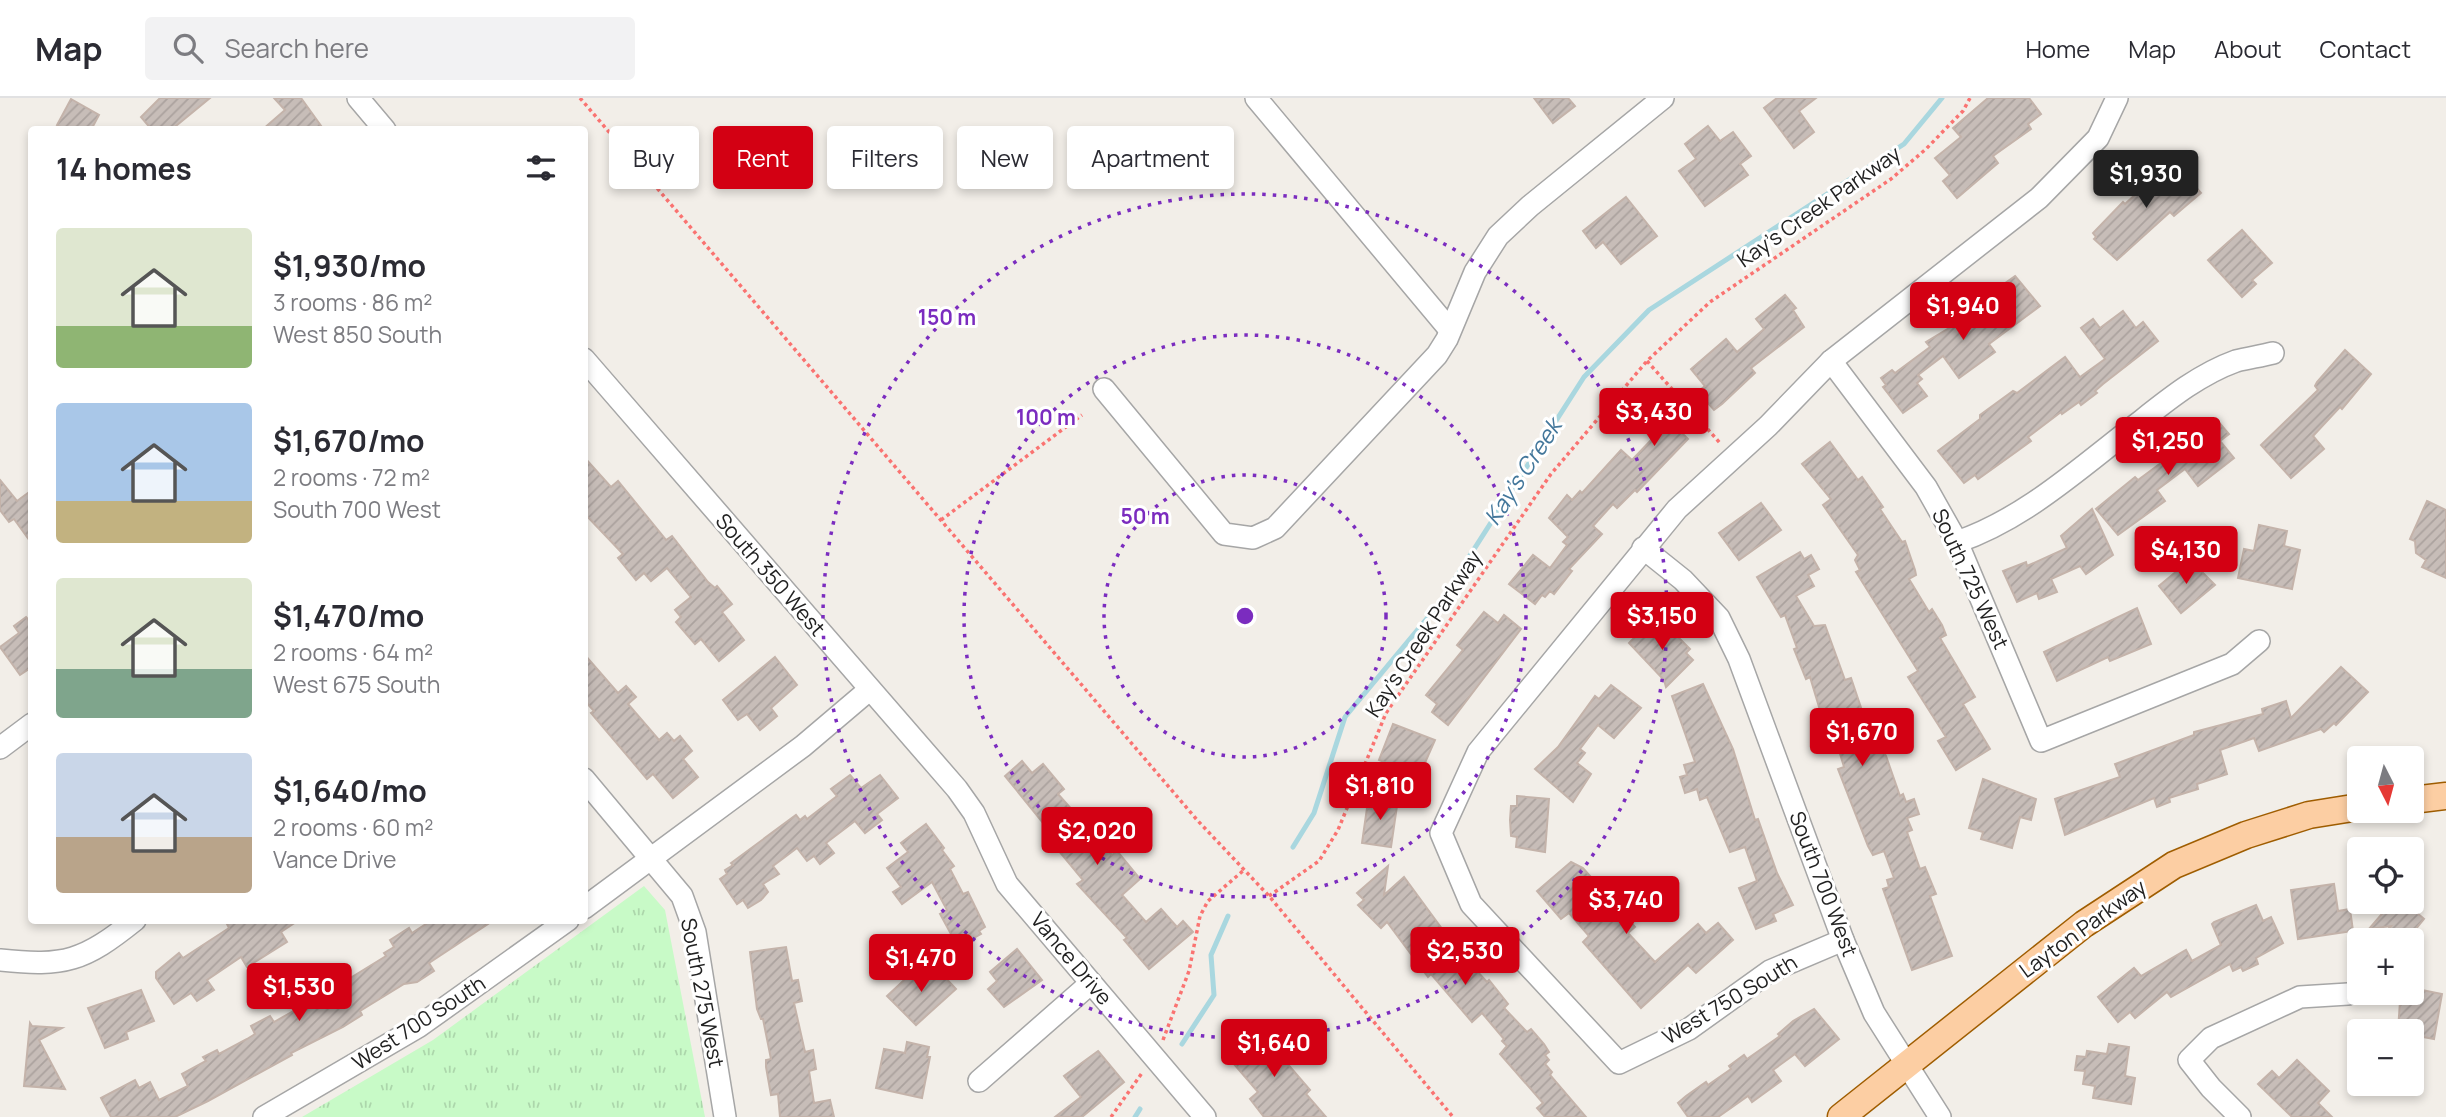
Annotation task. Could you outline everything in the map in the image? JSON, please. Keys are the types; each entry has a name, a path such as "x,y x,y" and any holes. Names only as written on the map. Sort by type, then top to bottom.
{"main road":[{"path":"2424,799 2446,796"},
{"name":"Layton Parkway","path":"1841,1117 2084,924 2174,865 2283,823 2309,815 2347,809"}],"street":[{"path":"358,98 382,126"},
{"path":"1256,98 1450,330"},
{"path":"1643,548 1677,509 1768,426 1831,361 2039,198 2098,138 2117,98"},
{"path":"1104,389 1224,534 1253,538 1275,528 1437,355 1475,272 1499,236 1530,206 1656,100"},
{"path":"1958,542 2007,520 2044,496 2174,395 2202,377 2236,361 2273,353"},
{"name":"South 725 West","path":"1831,361 1926,487 1958,542 2041,741 2232,664 2259,641"},
{"name":"South 350 West","path":"588,364 957,789"},
{"name":"West 750 South","path":"1643,548 1478,752 1441,833 1471,904 1619,1063 1689,1029 1770,971 1843,940"},
{"name":"South 700 West","path":"1643,548 1683,580 1718,618 1734,649 1843,940 1874,1013 1940,1117"},
{"path":"588,905 803,746 869,690"},
{"path":"0,748 28,727"},
{"name":"South 275 West","path":"588,784 682,895 695,932 725,1117"},
{"name":"Vance Drive","path":"957,789 974,813 1007,884 1205,1117"},
{"path":"0,960 46,963 68,960 99,949 130,924"},
{"name":"West 700 South","path":"277,1114 418,1027 562,924"},
{"path":"979,1081 1091,984"},
{"path":"2240,1117 2211,1088 2189,1060 2211,1038 2300,997 2347,993"}],"path":[{"path":"580,98 941,520 1269,896 1453,1117"},
{"name":"Kay's Creek Parkway","path":"1269,896 1319,861 1338,830 1386,713 1551,474 1647,360 1710,302 1891,178 1935,140 1963,111 1969,98"},
{"path":"1647,360 1732,458"},
{"path":"941,520 1082,415"},
{"path":"1162,1042 1189,971 1200,916 1208,901 1244,870"},
{"path":"1111,1117 1140,1075"}],"green space":[{"path":"644,886 665,910 705,1117 302,1117 433,1040"}],"building":[{"path":"160,98 210,98 176,126 149,126 141,117"},
{"path":"274,98 301,98 321,126 267,126 285,110"},
{"path":"1534,98 1568,98 1575,106 1553,123"},
{"path":"1777,98 1816,98 1799,111 1814,132 1794,148 1764,108"},
{"path":"1988,98 2029,98 2041,114 2028,124 2031,129 1993,156 1998,163 1957,198 1943,181 1950,175 1935,158 1961,137 1953,128"},
{"path":"71,99 99,115 93,126 57,125"},
{"path":"1708,126 1720,141 1733,132 1751,156 1740,164 1748,175 1705,206 1679,171 1696,159 1685,144"},
{"path":"2172,161 2201,193 2174,216 2170,212 2117,260 2094,239 2096,237 2093,233 2123,202 2125,204"},
{"path":"1626,197 1657,236 1621,264 1603,242 1596,248 1583,231"},
{"path":"2242,230 2272,263 2252,280 2256,284 2242,297 2208,260"},
{"path":"2015,276 2040,306 1989,344 1995,352 1959,378 1943,356 1918,375 1922,379 1917,383 1927,396 1903,413 1883,387 1886,385 1881,378 1892,370 1895,373 1930,347 1926,342 1969,316 1997,295 1994,291"},
{"path":"1785,295 1796,308 1793,310 1804,327 1751,368 1755,373 1722,404 1714,410 1708,403 1686,424 1690,428 1683,434 1688,439 1637,492 1635,490 1617,508 1613,504 1593,526 1602,534 1569,569 1572,571 1554,594 1550,591 1545,597 1542,595 1535,604 1509,584 1533,555 1550,568 1567,545 1563,542 1568,537 1549,518 1567,495 1572,500 1580,491 1582,493 1621,450 1632,460 1654,437 1645,427 1651,421 1644,414 1658,400 1663,405 1672,398 1680,406 1705,386 1691,369 1726,339 1737,352 1764,329 1756,319"},
{"path":"2123,311 2136,328 2143,322 2158,341 2081,405 2079,402 2062,414 2061,412 2028,437 2031,441 2016,452 1978,479 1975,475 1964,483 1938,451 1980,419 1980,415 2013,391 2017,393 2065,357 2080,377 2105,359 2081,328 2093,319 2100,328"},
{"path":"2345,350 2371,374 2342,409 2340,407 2313,436 2324,449 2291,478 2261,445 2318,390 2315,386 2317,382"},
{"path":"2216,419 2229,434 2220,441 2234,458 2198,486 2185,469 2157,490 2165,501 2118,535 2096,509 2135,477 2138,480 2173,454 2204,423 2208,425"},
{"path":"1830,442 1858,480 1862,477 1883,507 1880,509 1902,542 1905,541 1916,575 1909,579 1929,612 1932,609 1942,625 1946,635 1940,638 1975,697 1963,704 1990,749 1956,770 1938,741 1946,737 1908,677 1918,671 1856,572 1860,570 1855,560 1858,555 1823,505 1831,499 1802,464"},
{"path":"588,461 611,487 618,481 666,540 672,536 708,582 715,588 717,586 732,604 722,612 744,640 719,661 701,639 695,644 676,622 681,617 675,610 691,597 667,568 651,581 644,573 636,580 618,558 623,554 588,517"},
{"path":"0,480 17,501 28,493 28,538 14,519 9,522 0,510"},
{"path":"2427,501 2446,510 2446,578 2422,567 2426,560 2416,553 2415,541 2410,539"},
{"path":"1761,503 1781,530 1739,560 1719,533"},
{"path":"2092,509 2113,555 2086,574 2080,566 2051,579 2057,592 2039,599 2037,593 2017,602 2003,571 2026,562 2027,566 2067,548 2061,536"},
{"path":"2259,525 2287,531 2284,546 2300,550 2292,589 2238,578 2244,549 2254,551"},
{"path":"1800,552 1804,559 1811,555 1819,569 1808,575 1814,586 1796,596 1814,626 1825,625 1845,680 1851,678 1875,749 1880,746 1900,796 1903,794 1906,802 1914,799 1919,814 1907,818 1912,830 1907,832 1920,869 1925,867 1936,894 1930,896 1952,956 1912,970 1883,889 1889,887 1887,880 1894,878 1884,851 1873,855 1868,846 1838,769 1844,767 1835,737 1829,740 1810,677 1806,679 1785,615 1781,617 1757,577"},
{"path":"2190,560 2215,585 2181,613 2159,586"},
{"path":"2137,608 2151,644 2110,661 2108,657 2057,681 2044,652"},
{"path":"1484,612 1498,623 1504,615 1521,629 1448,725 1432,712 1437,704 1426,695 1463,650 1457,645"},
{"path":"26,617 28,619 28,670 20,675 0,647 19,633 14,626"},
{"path":"1650,622 1664,633 1668,629 1676,635 1690,649 1686,653 1693,660 1666,687 1664,680 1629,643"},
{"path":"775,657 797,685 771,708 777,716 760,730 747,714 738,720 723,700"},
{"path":"588,659 618,693 626,686 636,697 628,704 659,740 667,733 674,741 680,736 692,751 683,759 698,777 673,798 653,774 647,779 591,713 594,711 588,704"},
{"path":"2341,667 2368,692 2336,725 2334,723 2324,732 2321,729 2259,751 2254,738 2220,750 2227,774 2197,784 2198,789 2169,798 2170,802 2157,807 2154,798 2065,835 2055,799 2120,777 2115,764 2194,735 2194,732 2263,714 2262,709 2286,701 2291,718"},
{"path":"1703,684 1733,749 1755,820 1758,819 1777,873 1793,905 1773,914 1776,921 1756,929 1739,888 1757,881 1745,847 1730,852 1707,797 1700,800 1697,789 1685,793 1680,777 1687,775 1684,765 1695,762 1672,696"},
{"path":"1611,685 1641,708 1614,738 1598,725 1580,749 1585,753 1577,763 1591,774 1573,802 1535,769 1558,747 1595,696 1599,699"},
{"path":"1393,724 1435,740 1417,781 1396,773 1398,768 1379,760"},
{"path":"1022,761 1032,773 1043,764 1064,789 1058,794 1112,855 1117,851 1140,879 1122,895 1146,922 1161,909 1177,927 1183,921 1193,932 1149,969 1124,940 1127,938 1077,884 1083,880 1044,833 1048,829 1005,776"},
{"path":"850,775 861,788 880,775 898,798 877,814 882,820 865,833 855,821 826,843 834,853 820,864 814,856 807,861 797,848 773,866 779,874 763,884 768,892 761,900 748,908 743,900 737,904 720,879 727,874 725,870 733,865 731,863 796,815 800,820 805,816 807,819 837,796 831,789"},
{"path":"1983,779 2036,799 2031,820 2020,817 2012,848 1981,839 1983,832 1969,828"},
{"path":"1373,795 1398,799 1391,847 1362,843 1367,808 1371,809"},
{"path":"1517,796 1549,799 1545,852 1516,847 1517,837 1511,836 1510,820 1511,806 1517,806"},
{"path":"926,824 944,848 942,850 954,866 950,869 963,894 968,892 985,927 979,931 981,934 958,947 940,914 947,910 932,882 902,904 893,892 901,887 887,868 908,852 901,843"},
{"path":"1571,862 1583,868 1635,927 1628,933 1655,962 1698,924 1706,933 1718,923 1733,940 1696,973 1688,965 1641,1008 1583,942 1589,936 1569,913 1561,919 1537,891"},
{"path":"1388,866 1384,895 1404,877 1473,971 1475,969 1487,982 1489,980 1508,1004 1504,1008 1527,1032 1531,1029 1544,1044 1549,1052 1545,1055 1549,1060 1545,1064 1552,1072 1550,1075 1586,1117 1545,1117 1537,1108 1543,1103 1500,1054 1507,1046 1502,1041 1504,1039 1482,1013 1472,1022 1431,974 1428,977 1387,922 1381,928 1358,905 1364,900 1357,893"},
{"path":"2334,884 2338,911 2347,910 2347,914 2351,914 2353,928 2347,928 2347,932 2298,939 2291,890"},
{"path":"2256,905 2263,921 2271,917 2283,943 2256,958 2258,964 2243,971 2241,967 2233,971 2230,964 2171,997 2167,992 2135,1018 2130,1012 2118,1022 2098,997 2134,968 2141,976 2186,950 2192,961 2221,945 2212,924"},
{"path":"2382,914 2418,914 2424,919 2417,928 2370,928"},
{"path":"227,924 293,924 281,932 287,942 247,967 241,957 207,980 214,990 197,1001 191,993 174,1004 156,978 156,972 179,953 183,958 229,928"},
{"path":"426,924 488,924 429,963 434,971 417,982 404,984 360,1011 362,1015 343,1027 291,1053 292,1055 208,1101 175,1117 111,1117 101,1098 135,1080 139,1088 150,1082 159,1100 188,1086 182,1074 206,1061 203,1057 217,1050 219,1054 247,1039 255,1034 251,1026 270,1016 274,1022 313,1000 309,994 343,974 347,980 386,956 384,953 394,947 390,940 409,928 412,933"},
{"path":"786,947 792,981 798,980 802,1001 794,1003 805,1052 813,1050 816,1069 809,1071 814,1103 830,1100 834,1117 780,1117 778,1094 771,1095 766,1060 771,1059 763,1019 757,1009 750,952"},
{"path":"1017,949 1042,980 1004,1007 988,989 997,981 990,972"},
{"path":"918,967 930,978 938,970 956,989 916,1025 887,996"},
{"path":"141,990 154,1021 126,1032 128,1039 105,1048 88,1008"},
{"path":"2424,990 2442,994 2434,1039 2424,1037 2424,1019 2399,1019 2400,1005 2424,1005"},
{"path":"1814,1009 1839,1039 1805,1066 1795,1054 1773,1070 1781,1081 1752,1102 1748,1096 1718,1117 1688,1117 1678,1103 1686,1096 1731,1069 1729,1066 1744,1055 1747,1059 1780,1036 1778,1034 1793,1021"},
{"path":"30,1023 32,1026 62,1028 39,1040 65,1089 24,1086"},
{"path":"1270,1027 1293,1054 1285,1061 1310,1090 1306,1094 1326,1117 1264,1117 1250,1099 1258,1092 1228,1057 1245,1042 1248,1046"},
{"path":"907,1042 929,1047 927,1057 930,1057 922,1098 876,1088 884,1049 905,1053"},
{"path":"2109,1044 2129,1047 2125,1076 2135,1078 2131,1104 2093,1098 2095,1086 2083,1084 2085,1071 2075,1070 2077,1056 2086,1057 2087,1051 2107,1054"},
{"path":"1098,1051 1124,1082 1082,1117 1055,1117 1081,1097 1064,1076"},
{"path":"2297,1060 2329,1091 2318,1103 2332,1117 2292,1117 2258,1084 2272,1071 2279,1078"}],"waterway":[{"name":"Kay's Creek","path":"1293,847 1314,813 1345,717 1439,604 1584,377 1649,310 1904,144 1942,98"},
{"name":"Kay's Creek","path":"1182,1044 1214,995 1211,955 1228,916"},
{"name":"Kay's Creek","path":"1135,1117 1140,1109"}]}
